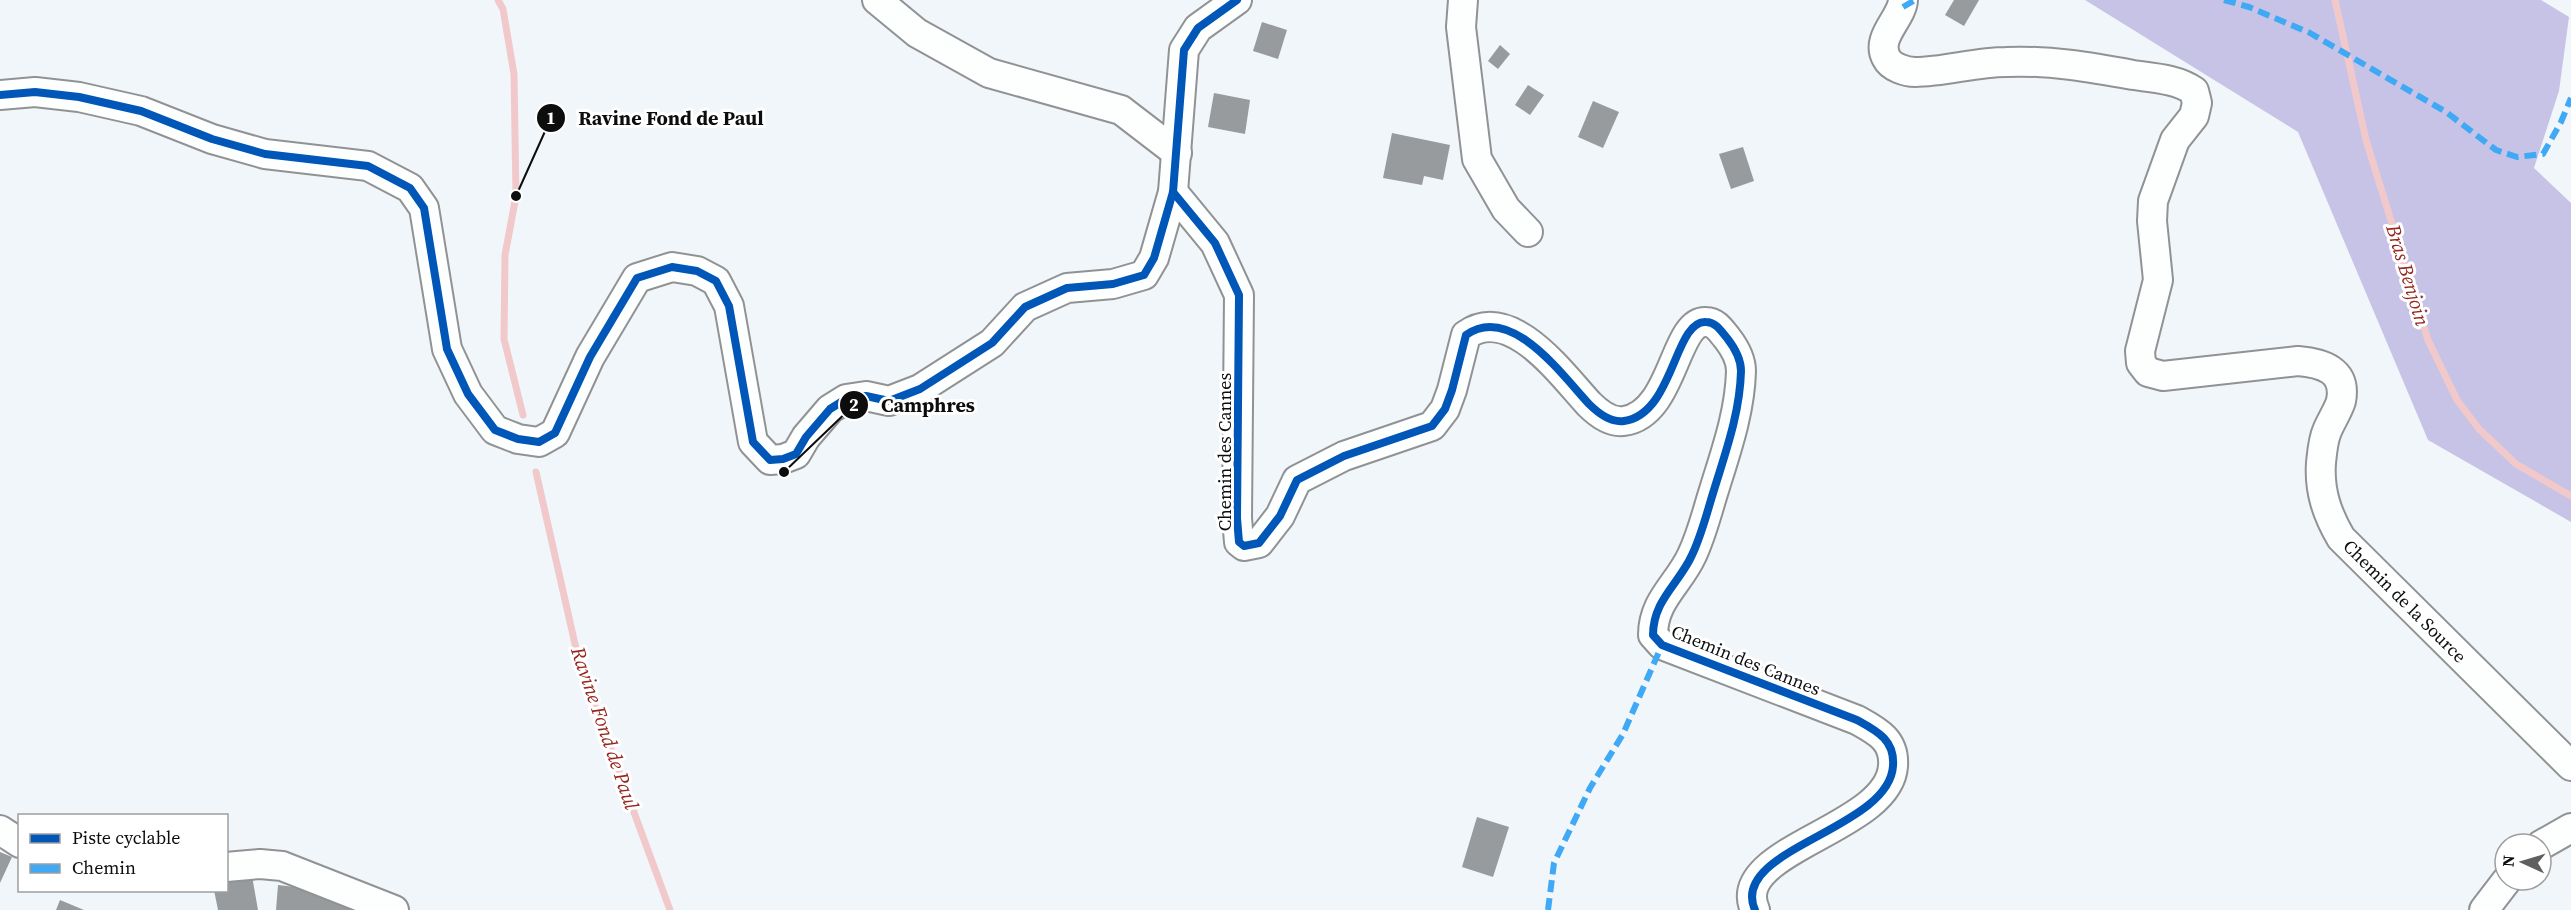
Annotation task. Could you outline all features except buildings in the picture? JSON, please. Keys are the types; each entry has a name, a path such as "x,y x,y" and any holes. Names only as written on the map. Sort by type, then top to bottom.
{"street":[{"path":"877,0 916,33 990,74 1121,110 1177,153"},
{"path":"0,95 35,92 79,97 130,108 212,139 266,154 368,166 410,188 424,208 447,349 468,394 495,430 518,439 539,442 555,433 590,357 637,278 672,267 697,271 716,281 729,306 753,442 770,460 783,459 796,454 806,436 830,409 846,399 866,396 889,401 920,389 992,343 1025,307 1067,288 1113,284 1144,274 1154,258 1173,192 1184,50 1198,28 1237,0"},
{"path":"1463,0 1461,27 1477,159 1506,209 1528,232"},
{"name":"Chemin de la Source","path":"1903,0 1903,7 1890,28 1884,51 1887,60 1896,67 1913,72 2004,62 2063,63 2175,82 2194,91 2197,103 2194,116 2175,140 2153,201 2152,220 2158,280 2140,351 2141,363 2148,372 2163,376 2298,361 2316,362 2329,368 2340,381 2342,392 2340,403 2326,433 2321,464 2322,492 2329,518 2341,538 2571,766"},
{"name":"Chemin des Cannes","path":"1173,192 1215,243 1239,295 1237,518 1239,542 1244,546 1259,543 1280,516 1297,480 1344,456 1432,426 1445,409 1466,335 1475,329 1487,326 1519,335 1535,347 1598,413 1617,422 1634,420 1652,407 1682,344 1690,330 1699,322 1708,322 1717,326 1732,344 1741,369 1735,421 1692,556 1653,618 1653,635 1662,645 1857,720 1881,733 1891,745 1894,759 1893,774 1886,790 1868,807 1779,858 1762,871 1752,894 1755,910"},
{"path":"2553,838 2571,828"},
{"path":"0,830 18,842"},
{"path":"228,867 260,864 282,866 394,910"},
{"path":"2484,910 2498,892"}],"shaded area":[{"path":"2085,0 2541,0 2569,17 2559,91 2534,168 2571,203 2571,522 2428,440 2298,132"}],"waterway":[{"name":"Ravine Fond de Paul","path":"498,0 503,9 514,74 516,196 505,255 504,339 523,415"},
{"name":"Bras Benjoin","path":"2335,0 2366,140 2428,340 2457,400 2479,429 2516,464 2571,496"},
{"name":"Ravine Fond de Paul","path":"536,472 580,666 670,910"}],"marked path":[{"path":"1903,7 1915,0"},
{"path":"2224,0 2249,7 2310,33 2446,112 2496,150 2517,157 2543,154 2571,98"},
{"path":"1548,910 1554,863 1590,788 1623,734 1662,645"}],"cycle path":[{"path":"0,95 35,92 79,97 141,111 212,139 265,154 368,166 410,188 424,208 447,349 468,394 495,430 518,439 539,442 555,433 590,357 637,278 672,267 697,271 716,281 729,306 753,442 770,460 783,459 796,454 806,437 830,409 846,399 866,396 889,401 920,389 992,343 1025,307 1067,288 1113,284 1144,275 1154,258 1173,192 1184,50 1198,28 1237,0"},
{"path":"1173,192 1215,243 1239,295 1237,518 1239,542 1244,546 1259,543 1280,516 1297,480 1344,456 1432,426 1445,409 1466,335 1483,328 1500,328 1518,335 1550,361 1596,411 1609,419 1624,421 1641,415 1653,402 1695,325 1710,322 1723,333 1735,349 1741,366 1735,416 1699,539 1687,565 1657,612 1653,635 1662,645 1857,720 1883,737 1893,757 1893,766 1885,788 1866,807 1786,855 1765,871 1753,889 1755,910"}],"place":[{"name":"Ravine Fond de Paul","path":"516,196"},
{"name":"Camphres","path":"784,472"}]}
